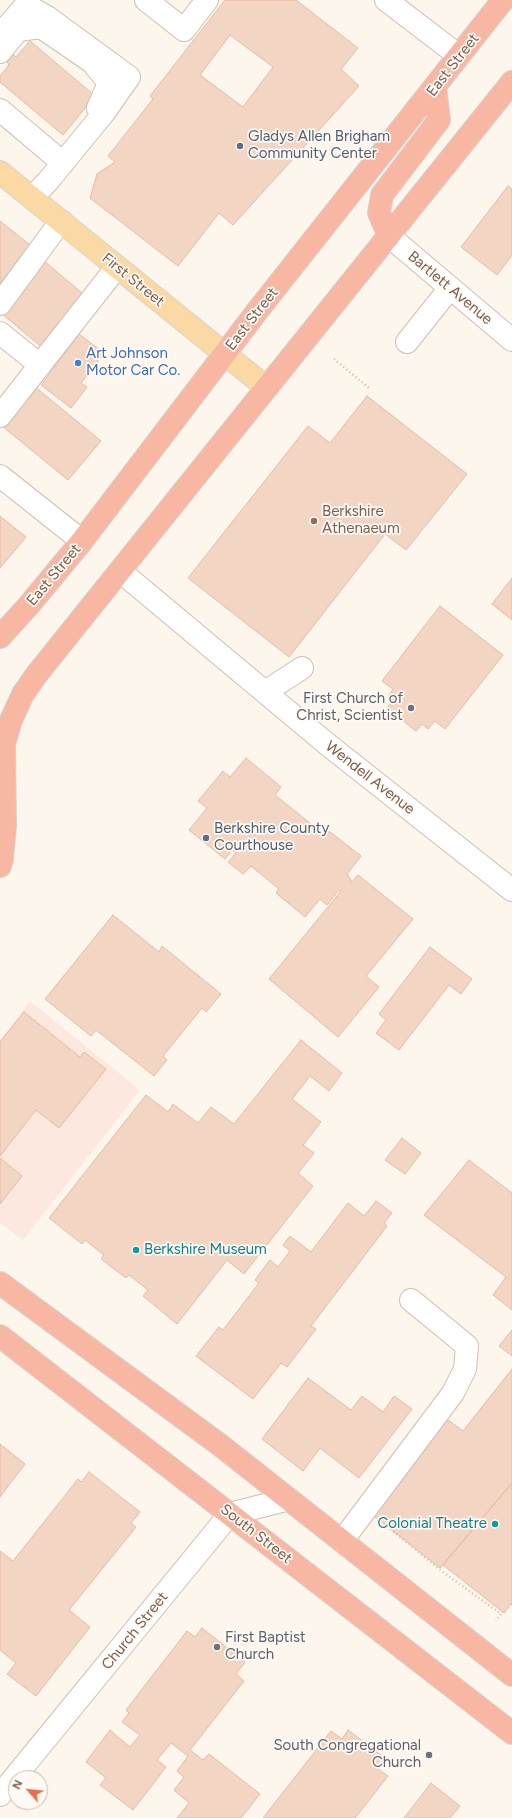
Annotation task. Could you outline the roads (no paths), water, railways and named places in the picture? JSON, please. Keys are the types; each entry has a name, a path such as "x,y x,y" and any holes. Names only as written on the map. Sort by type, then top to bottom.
{"highway":[{"name":"East Street","path":"0,637 29,605 82,541 224,354 503,0"},
{"path":"0,866 5,826 4,744 11,720 20,701 37,674 512,82"},
{"path":"389,236 379,213 382,195 439,120 435,88"},
{"path":"0,1276 27,1302"},
{"path":"0,1283 224,1448 512,1675"},
{"name":"South Street","path":"0,1336 512,1733"}],"main road":[{"name":"First Street","path":"0,172 267,388"}],"street":[{"path":"146,0 184,30 207,0"},
{"path":"386,0 459,56"},
{"path":"0,35 26,6 47,18 129,77 103,114 32,198"},
{"path":"0,52 18,30 41,27 92,62 109,83 84,136"},
{"path":"0,110 63,163"},
{"path":"0,304 61,221"},
{"name":"Bartlett Avenue","path":"389,236 512,340"},
{"path":"0,416 117,267"},
{"path":"407,342 450,288"},
{"path":"0,333 40,365"},
{"path":"0,476 82,541"},
{"name":"Wendell Avenue","path":"120,571 327,744 512,890"},
{"path":"265,692 302,668"},
{"path":"342,1541 453,1393 465,1370 468,1346 411,1300"},
{"path":"230,1514 290,1500"},
{"name":"Church Street","path":"0,1795 230,1514"}],"place":[{"name":"Gladys Allen Brigham Community Center","path":"240,146"},
{"name":"Art Johnson Motor Car Co.","path":"78,363"},
{"name":"Berkshire Athenaeum","path":"314,521"},
{"name":"First Church of Christ, Scientist","path":"411,708"},
{"name":"Berkshire County Courthouse","path":"206,838"},
{"name":"Berkshire Museum","path":"136,1250"},
{"name":"Colonial Theatre","path":"495,1524"},
{"name":"First Baptist Church","path":"217,1647"},
{"name":"South Congregational Church","path":"429,1755"}]}
